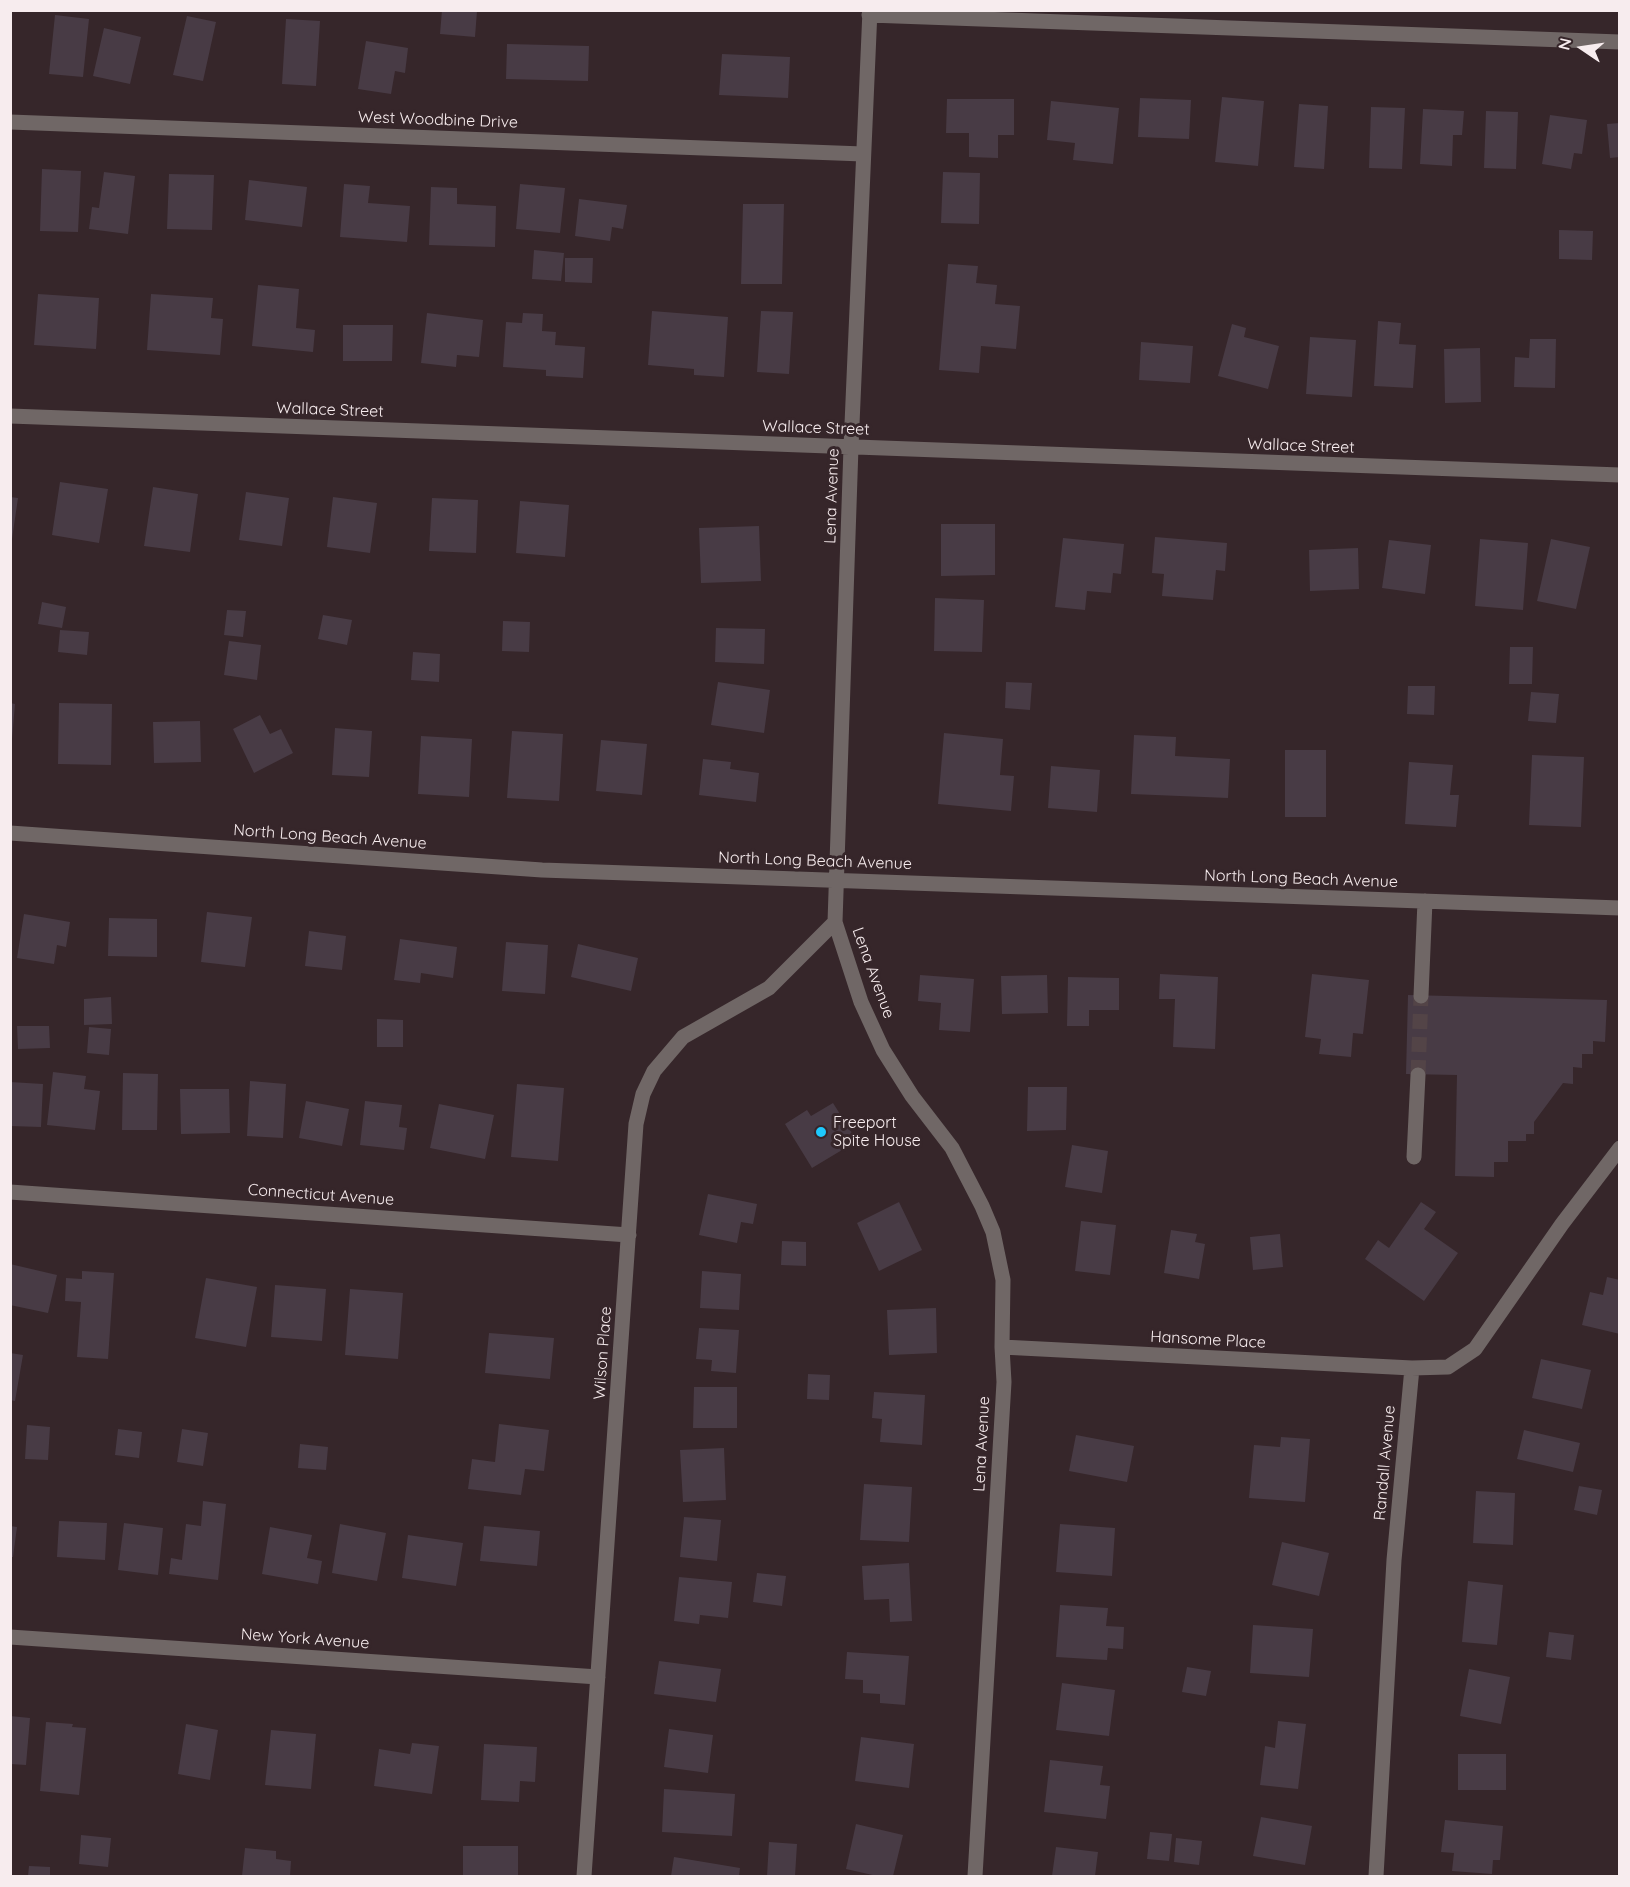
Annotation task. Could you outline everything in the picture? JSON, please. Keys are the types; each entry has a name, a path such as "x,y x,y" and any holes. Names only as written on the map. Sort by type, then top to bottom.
{"street":[{"path":"869,13 1620,42"},
{"name":"Lena Avenue","path":"869,13 851,447 836,922 861,1002 883,1050 912,1096 952,1148 982,1206 993,1232 1003,1280 1004,1382 975,1876"},
{"name":"West Woodbine Drive","path":"10,122 863,154"},
{"name":"Wallace Street","path":"10,416 1620,475"},
{"name":"North Long Beach Avenue","path":"10,832 542,870 1620,908"},
{"path":"1421,996 1425,901"},
{"name":"Wilson Place","path":"584,1876 636,1124 643,1094 654,1071 683,1037 769,988 836,922"},
{"path":"1414,1157 1418,1075"},
{"path":"1412,1368 1448,1367 1475,1348 1562,1224 1620,1149"},
{"name":"Connecticut Avenue","path":"10,1192 630,1235"},
{"name":"Hansome Place","path":"1002,1347 1412,1368"},
{"name":"Randall Avenue","path":"1376,1876 1394,1560 1412,1368"},
{"name":"New York Avenue","path":"10,1637 598,1677"}],"building":[{"path":"442,10 477,11 475,37 440,34"},
{"path":"55,15 89,19 83,77 49,74"},
{"path":"187,16 216,22 203,81 173,75"},
{"path":"286,19 320,21 316,86 282,84"},
{"path":"104,28 141,37 130,84 93,76"},
{"path":"366,41 408,48 405,73 395,71 391,94 358,89"},
{"path":"507,44 589,46 588,81 506,79"},
{"path":"722,54 790,57 788,98 719,95"},
{"path":"1222,97 1264,101 1258,166 1215,162"},
{"path":"1140,98 1191,100 1189,139 1138,137"},
{"path":"947,99 1014,99 1014,135 998,135 998,158 969,157 969,133 946,133"},
{"path":"1051,101 1119,108 1113,164 1073,160 1075,143 1047,140"},
{"path":"1299,104 1328,106 1324,169 1294,167"},
{"path":"1371,107 1405,108 1402,169 1369,168"},
{"path":"1423,109 1464,111 1462,135 1453,135 1452,166 1420,164"},
{"path":"1486,111 1518,112 1516,169 1484,168"},
{"path":"1550,115 1587,120 1582,154 1574,153 1571,169 1542,164"},
{"path":"1620,123 1620,157 1610,158 1607,124"},
{"path":"42,169 81,171 78,232 40,231"},
{"path":"104,172 135,176 128,234 89,229 92,207 99,208"},
{"path":"943,172 980,173 979,224 941,223"},
{"path":"169,174 214,175 212,230 167,229"},
{"path":"249,180 307,187 302,227 245,220"},
{"path":"344,184 370,186 368,203 410,206 407,242 340,237"},
{"path":"520,184 565,188 560,233 516,229"},
{"path":"431,187 457,188 457,204 496,206 495,247 429,245"},
{"path":"579,199 627,205 623,229 612,227 610,241 575,236"},
{"path":"743,204 784,204 782,284 741,284"},
{"path":"1559,230 1593,231 1592,260 1559,259"},
{"path":"534,250 564,253 561,281 532,279"},
{"path":"565,258 593,258 592,283 565,282"},
{"path":"948,264 978,266 976,283 997,285 995,304 1020,306 1016,349 981,346 979,373 939,370"},
{"path":"258,285 299,289 296,328 315,330 313,352 252,346"},
{"path":"38,294 99,298 96,349 34,345"},
{"path":"151,294 213,298 211,318 223,319 220,355 147,350"},
{"path":"652,311 728,317 724,377 694,375 694,369 648,365"},
{"path":"761,311 793,312 789,374 757,372"},
{"path":"427,313 483,320 479,357 457,355 456,367 421,363"},
{"path":"523,313 543,314 542,331 556,332 555,345 585,347 583,378 546,376 546,370 503,367 506,322 522,323"},
{"path":"1378,321 1401,323 1399,344 1416,345 1413,388 1374,386"},
{"path":"1232,324 1246,328 1244,337 1279,346 1268,389 1218,376"},
{"path":"343,325 393,325 392,361 343,361"},
{"path":"1310,337 1356,340 1352,397 1306,394"},
{"path":"1530,339 1556,339 1555,388 1514,387 1515,357 1529,358"},
{"path":"1141,342 1193,346 1190,383 1139,380"},
{"path":"1480,348 1481,402 1445,403 1444,349"},
{"path":"60,482 108,489 99,543 52,535"},
{"path":"153,487 198,494 190,552 144,546"},
{"path":"246,492 289,498 282,546 239,540"},
{"path":"10,497 18,498 12,539 10,539"},
{"path":"333,497 377,503 370,553 327,547"},
{"path":"432,498 478,500 476,553 429,551"},
{"path":"520,501 569,505 565,557 516,553"},
{"path":"941,524 995,524 995,575 941,576"},
{"path":"759,526 761,581 701,583 699,528"},
{"path":"1155,537 1227,543 1225,571 1216,570 1213,600 1162,596 1164,574 1152,573"},
{"path":"1063,538 1124,544 1121,574 1113,573 1111,593 1087,591 1085,610 1055,607"},
{"path":"1480,539 1528,543 1523,610 1475,606"},
{"path":"1551,539 1590,547 1576,609 1537,601"},
{"path":"1389,540 1431,545 1425,594 1382,588"},
{"path":"1358,548 1359,589 1310,591 1309,550"},
{"path":"935,598 984,600 982,652 934,651"},
{"path":"42,602 66,607 62,628 38,624"},
{"path":"227,610 246,611 243,637 224,635"},
{"path":"323,615 352,620 347,645 318,639"},
{"path":"503,621 530,622 529,652 502,651"},
{"path":"716,628 765,629 764,664 715,662"},
{"path":"60,630 89,632 87,655 58,652"},
{"path":"229,641 261,645 257,680 224,675"},
{"path":"1510,647 1533,647 1532,684 1509,684"},
{"path":"413,652 440,654 439,682 411,680"},
{"path":"718,682 770,690 764,733 711,725"},
{"path":"1006,682 1032,683 1030,710 1005,708"},
{"path":"1408,686 1435,686 1434,715 1407,714"},
{"path":"1531,692 1559,694 1556,723 1528,721"},
{"path":"10,703 15,704 12,739 10,739"},
{"path":"59,703 112,704 111,765 58,764"},
{"path":"260,715 270,734 281,729 293,753 254,773 233,729"},
{"path":"200,721 201,762 154,763 153,722"},
{"path":"335,728 372,731 369,777 332,775"},
{"path":"512,731 563,734 559,801 507,798"},
{"path":"944,733 1003,739 1000,775 1014,776 1011,811 938,804"},
{"path":"1134,735 1176,737 1175,756 1230,759 1228,798 1131,794"},
{"path":"421,736 472,739 469,797 418,794"},
{"path":"601,740 647,744 642,795 596,791"},
{"path":"1285,750 1326,750 1326,817 1285,817"},
{"path":"1532,755 1584,757 1581,827 1529,825"},
{"path":"703,759 731,762 730,769 759,773 756,802 699,795"},
{"path":"1409,762 1453,765 1450,795 1459,795 1456,827 1405,824"},
{"path":"1051,766 1100,770 1097,812 1048,808"},
{"path":"207,912 252,917 245,967 201,962"},
{"path":"24,914 70,922 66,947 57,945 54,964 17,958"},
{"path":"109,918 157,919 157,957 108,956"},
{"path":"309,931 346,936 342,970 305,966"},
{"path":"400,939 457,947 453,978 421,973 420,983 394,980"},
{"path":"506,942 548,945 545,994 502,991"},
{"path":"578,944 638,958 631,991 571,977"},
{"path":"1160,974 1218,977 1215,1049 1173,1047 1175,999 1159,999"},
{"path":"1312,974 1369,980 1363,1034 1353,1033 1351,1057 1319,1054 1321,1039 1305,1037"},
{"path":"920,975 974,979 970,1032 939,1030 941,1003 918,1001"},
{"path":"1047,975 1048,1013 1002,1014 1001,976"},
{"path":"1068,977 1119,978 1119,1010 1089,1010 1089,1026 1067,1026"},
{"path":"1408,995 1607,1000 1605,1042 1593,1041 1593,1054 1582,1054 1582,1068 1573,1067 1573,1084 1563,1083 1534,1122 1534,1134 1526,1134 1526,1141 1508,1141 1508,1162 1494,1162 1494,1177 1455,1176 1457,1075 1406,1074"},
{"path":"111,997 112,1024 84,1025 84,999"},
{"path":"377,1019 403,1020 403,1047 377,1047"},
{"path":"17,1026 49,1026 50,1048 18,1049"},
{"path":"89,1027 111,1029 109,1055 87,1053"},
{"path":"53,1072 86,1076 84,1089 100,1091 95,1130 47,1125"},
{"path":"123,1073 158,1074 157,1130 122,1130"},
{"path":"250,1081 286,1084 283,1138 247,1136"},
{"path":"10,1082 43,1084 41,1127 10,1126"},
{"path":"517,1084 564,1088 558,1161 511,1157"},
{"path":"1028,1087 1067,1087 1066,1130 1027,1131"},
{"path":"180,1089 229,1089 230,1133 181,1134"},
{"path":"306,1101 349,1109 342,1146 299,1138"},
{"path":"365,1101 402,1105 399,1127 407,1128 404,1150 360,1145"},
{"name":"Freeport Spite House","path":"833,1103 857,1141 812,1168 785,1124 807,1110 811,1116"},
{"path":"439,1104 494,1115 485,1159 430,1148"},
{"path":"1072,1145 1108,1151 1102,1193 1065,1187"},
{"path":"708,1194 757,1204 753,1224 741,1222 737,1243 699,1235"},
{"path":"899,1202 922,1250 879,1271 857,1223"},
{"path":"1421,1202 1436,1212 1424,1229 1458,1253 1424,1301 1365,1259 1378,1240 1389,1248"},
{"path":"1081,1221 1116,1225 1110,1275 1075,1271"},
{"path":"1171,1230 1197,1234 1195,1242 1205,1244 1199,1279 1164,1273"},
{"path":"1280,1234 1283,1267 1253,1270 1250,1237"},
{"path":"782,1241 806,1242 806,1266 781,1265"},
{"path":"10,1264 57,1275 48,1313 10,1305"},
{"path":"82,1271 114,1273 108,1359 77,1357 81,1302 65,1301 66,1278 82,1279"},
{"path":"702,1271 741,1274 739,1310 700,1308"},
{"path":"1607,1277 1620,1280 1620,1334 1582,1325 1590,1292 1603,1295"},
{"path":"206,1278 257,1287 246,1347 195,1338"},
{"path":"275,1285 326,1289 322,1341 271,1337"},
{"path":"350,1289 403,1293 398,1359 345,1355"},
{"path":"936,1308 937,1353 889,1355 887,1310"},
{"path":"699,1328 739,1330 736,1373 711,1371 712,1360 696,1359"},
{"path":"489,1333 554,1338 550,1379 485,1373"},
{"path":"10,1353 23,1355 15,1401 10,1400"},
{"path":"1541,1359 1591,1370 1582,1409 1532,1398"},
{"path":"808,1374 830,1375 829,1400 807,1399"},
{"path":"694,1387 737,1387 737,1428 693,1428"},
{"path":"874,1392 925,1395 922,1445 880,1442 882,1419 872,1418"},
{"path":"499,1424 549,1430 544,1471 525,1469 521,1495 468,1489 472,1459 495,1462"},
{"path":"27,1425 50,1427 48,1460 25,1459"},
{"path":"118,1429 142,1432 139,1458 115,1455"},
{"path":"182,1429 208,1433 203,1466 177,1462"},
{"path":"1524,1430 1580,1443 1573,1472 1517,1459"},
{"path":"1076,1435 1134,1446 1127,1482 1069,1471"},
{"path":"1281,1437 1310,1439 1305,1502 1249,1498 1254,1445 1280,1447"},
{"path":"300,1444 328,1447 326,1470 298,1468"},
{"path":"724,1448 726,1500 683,1502 680,1450"},
{"path":"864,1484 912,1487 909,1542 860,1540"},
{"path":"1579,1486 1602,1490 1597,1515 1574,1510"},
{"path":"1476,1491 1515,1493 1513,1545 1473,1543"},
{"path":"203,1501 226,1504 218,1580 169,1574 171,1558 182,1560 186,1524 201,1526"},
{"path":"684,1517 721,1520 717,1561 680,1557"},
{"path":"59,1521 107,1523 105,1560 57,1557"},
{"path":"124,1523 163,1528 158,1575 118,1570"},
{"path":"340,1524 386,1533 377,1581 332,1573"},
{"path":"1060,1524 1115,1528 1112,1576 1056,1572"},
{"path":"10,1526 17,1527 13,1557 10,1557"},
{"path":"484,1526 540,1531 537,1566 480,1561"},
{"path":"270,1527 312,1535 307,1558 322,1561 318,1584 262,1574"},
{"path":"408,1535 463,1543 456,1586 402,1578"},
{"path":"1282,1542 1329,1553 1319,1596 1272,1585"},
{"path":"909,1563 912,1621 890,1622 889,1599 864,1600 862,1566"},
{"path":"757,1573 786,1576 782,1606 753,1602"},
{"path":"679,1577 732,1582 728,1618 700,1615 699,1624 674,1621"},
{"path":"1468,1581 1503,1585 1497,1645 1462,1642"},
{"path":"1060,1605 1108,1608 1106,1626 1124,1627 1123,1649 1108,1648 1107,1660 1056,1657"},
{"path":"1253,1625 1313,1629 1309,1677 1250,1673"},
{"path":"1549,1632 1574,1635 1571,1660 1546,1657"},
{"path":"847,1652 909,1656 905,1705 880,1703 880,1694 863,1693 863,1680 845,1679"},
{"path":"659,1661 721,1669 716,1702 654,1694"},
{"path":"1187,1667 1211,1671 1206,1696 1182,1692"},
{"path":"1469,1669 1510,1677 1501,1724 1460,1716"},
{"path":"1062,1683 1115,1690 1109,1736 1056,1730"},
{"path":"10,1716 30,1718 26,1765 10,1764"},
{"path":"1278,1721 1306,1724 1298,1789 1260,1785 1265,1746 1275,1748"},
{"path":"46,1722 73,1724 72,1727 86,1728 79,1795 40,1791"},
{"path":"186,1724 218,1730 210,1780 178,1774"},
{"path":"669,1729 713,1735 708,1773 664,1767"},
{"path":"271,1730 316,1734 311,1789 265,1785"},
{"path":"861,1737 914,1744 909,1788 855,1781"},
{"path":"412,1743 439,1746 432,1794 374,1786 379,1749 410,1754"},
{"path":"484,1744 537,1747 535,1782 520,1781 519,1802 481,1800"},
{"path":"1458,1754 1506,1754 1506,1790 1458,1790"},
{"path":"1050,1760 1103,1766 1100,1785 1110,1786 1106,1819 1044,1812"},
{"path":"664,1789 735,1794 732,1836 662,1832"},
{"path":"1261,1817 1312,1826 1305,1865 1253,1856"},
{"path":"1445,1820 1503,1826 1500,1860 1493,1860 1492,1874 1452,1871 1454,1853 1441,1852"},
{"path":"856,1824 903,1835 893,1876 877,1876 846,1869"},
{"path":"1150,1832 1172,1834 1169,1861 1147,1859"},
{"path":"81,1835 111,1838 108,1867 79,1864"},
{"path":"1176,1838 1202,1841 1199,1865 1174,1862"},
{"path":"769,1842 797,1844 795,1876 767,1876"},
{"path":"463,1846 518,1846 518,1876 463,1876"},
{"path":"1056,1847 1098,1852 1095,1876 1052,1876"},
{"path":"245,1848 276,1851 276,1859 291,1861 290,1876 242,1876"},
{"path":"674,1857 740,1868 739,1876 671,1876"},
{"path":"29,1866 50,1867 50,1876 28,1876"}],"tunnel":[{"path":"1418,1075 1421,996"}],"place":[{"name":"Freeport Spite House","path":"821,1132"}]}
